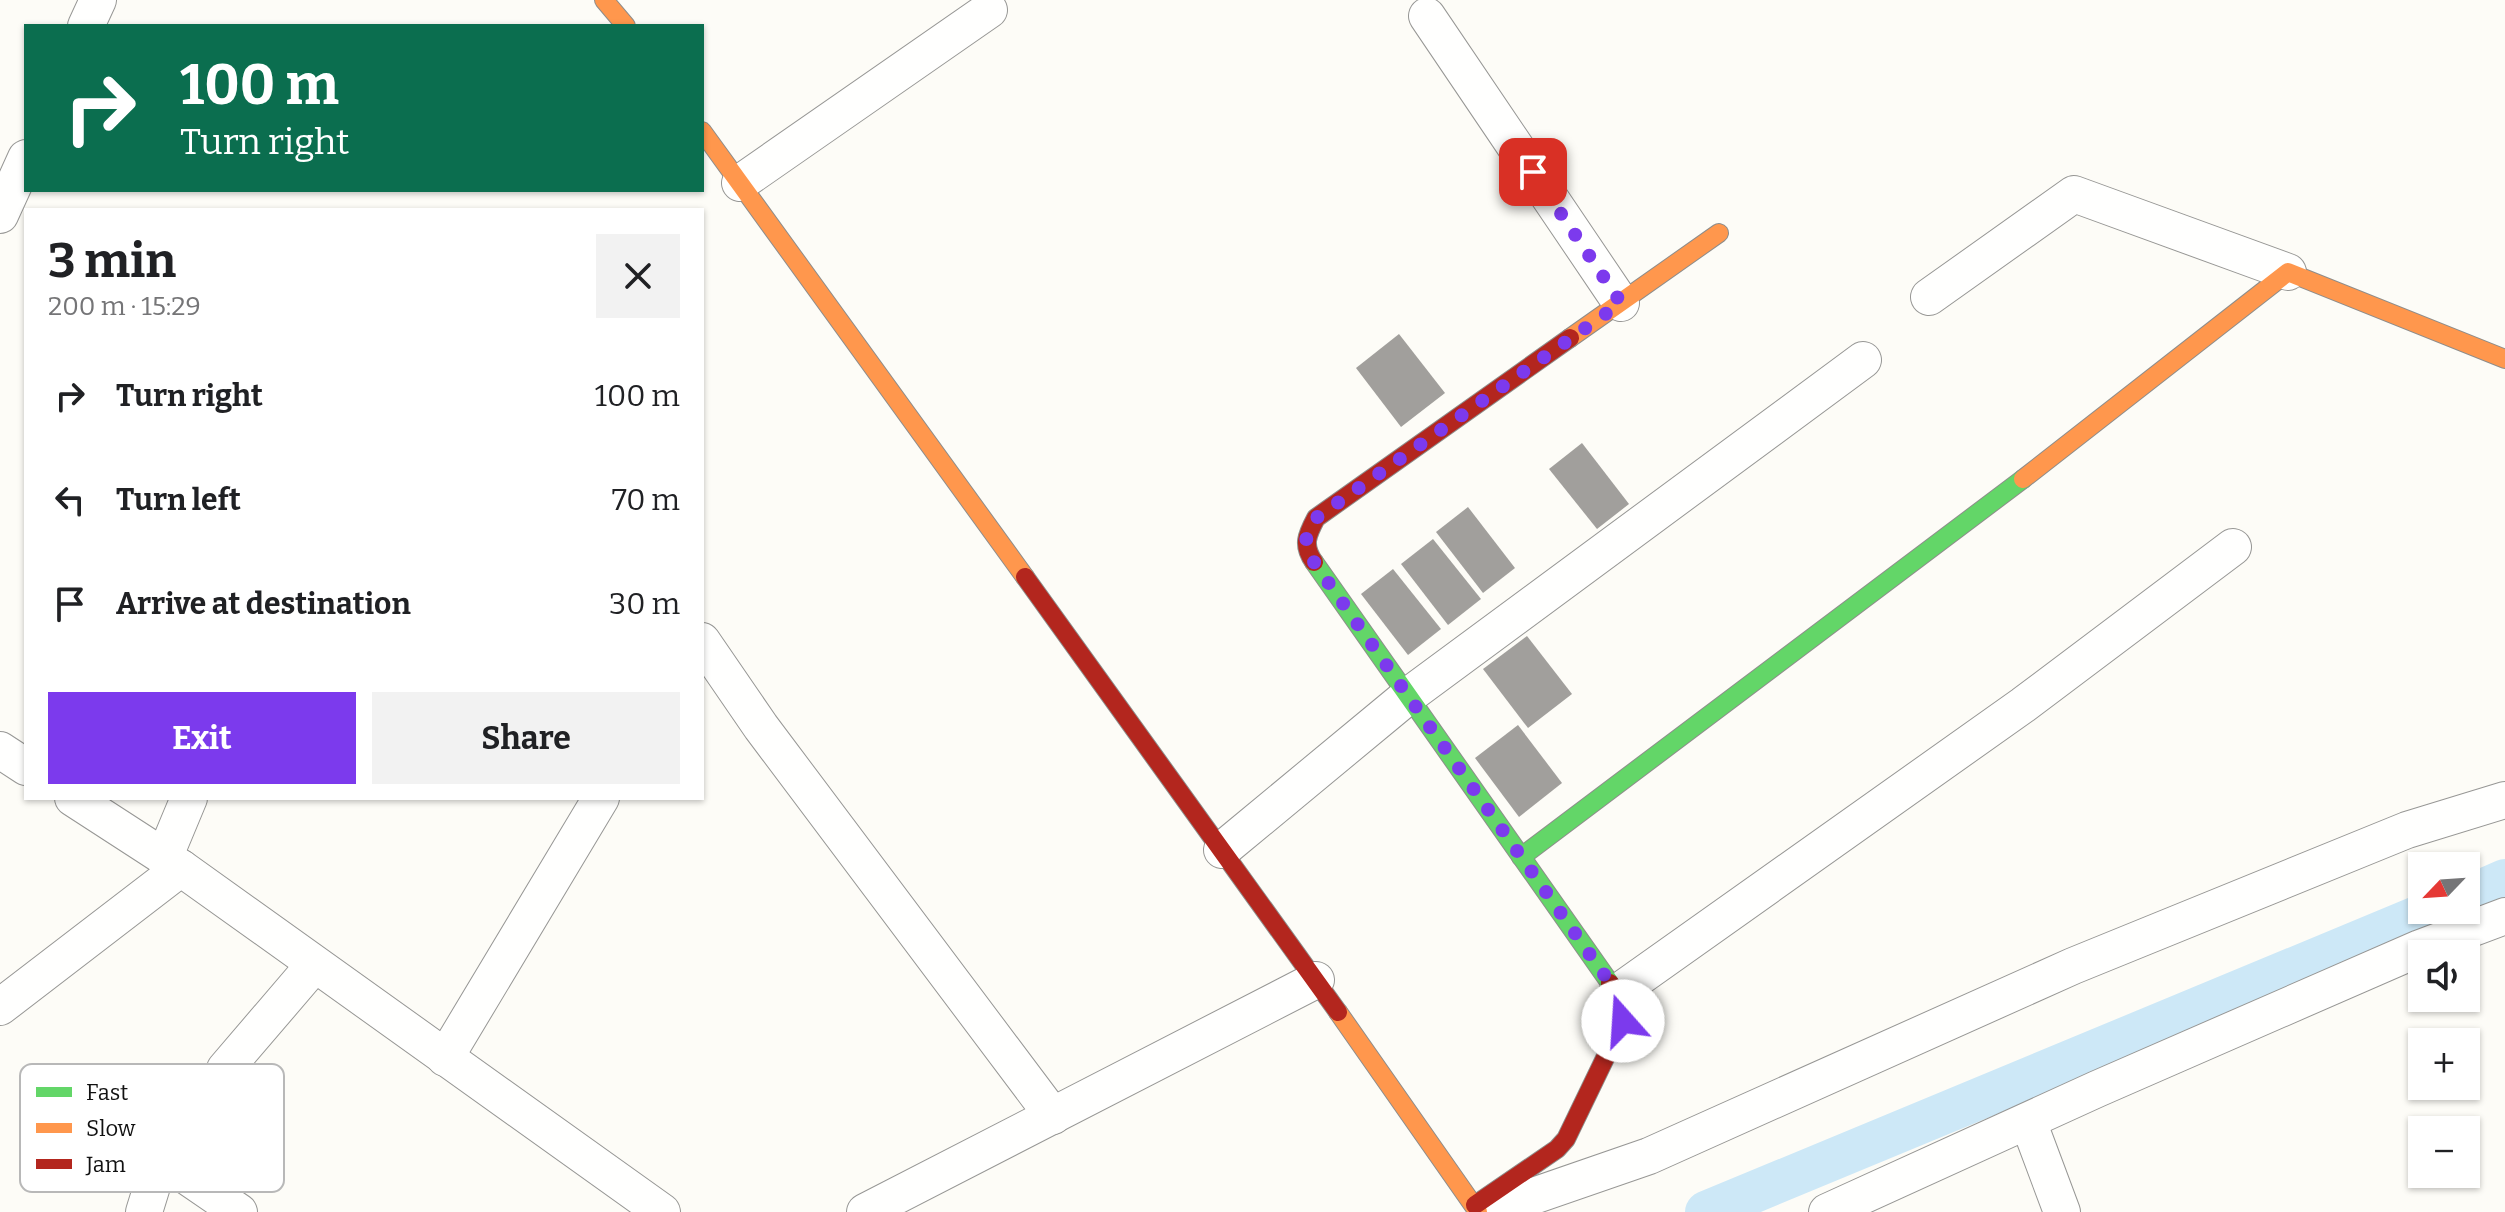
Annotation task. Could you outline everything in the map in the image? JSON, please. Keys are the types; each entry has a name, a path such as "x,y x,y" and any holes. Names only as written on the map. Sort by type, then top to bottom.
{"street":[{"path":"87,24 98,0"},
{"path":"604,0 624,24"},
{"path":"740,183 989,10"},
{"path":"1427,16 1621,303"},
{"path":"704,134 1480,1210"},
{"path":"0,215 24,162"},
{"path":"1929,297 2074,194 2288,272 2505,359"},
{"path":"1480,1210 1566,1139 1623,1021 1623,1008 1617,993 1309,555 1306,537 1316,518 1719,233"},
{"path":"1521,857 2037,469 2288,272"},
{"path":"1222,850 1408,696 1863,360"},
{"path":"1617,993 2023,705 2233,547"},
{"path":"704,644 761,727 1053,1116"},
{"path":"0,750 24,766"},
{"path":"76,800 173,863 662,1212"},
{"path":"0,1007 173,863 189,800"},
{"path":"445,1058 600,800"},
{"path":"1480,1210 1649,1156 2073,966 2407,830 2505,800"},
{"path":"1827,1212 2420,948 2505,916"},
{"path":"229,1064 314,965"},
{"path":"865,1212 1316,980"},
{"path":"2028,1121 2062,1212"},
{"path":"144,1212 149,1192"},
{"path":"210,1192 239,1212"}],"building":[{"path":"1399,334 1445,393 1401,427 1356,368"},
{"path":"1582,443 1629,504 1597,529 1549,469"},
{"path":"1468,507 1515,568 1483,593 1436,532"},
{"path":"1433,539 1481,599 1448,625 1401,564"},
{"path":"1393,569 1441,629 1408,655 1361,594"},
{"path":"1527,636 1572,694 1528,728 1483,669"},
{"path":"1518,725 1562,783 1519,817 1475,758"}],"waterway":[{"path":"2480,891 2505,880"},
{"path":"1706,1212 2408,921"}],"traffic: fast":[{"path":"1521,857 2023,479"},
{"path":"1314,562 1610,983"}],"traffic: slow":[{"path":"604,0 624,24"},
{"path":"704,134 1025,577"},
{"path":"1570,338 1719,233"},
{"path":"2023,479 2288,272 2505,359"},
{"path":"1338,1012 1478,1212"}],"traffic: jam":[{"path":"1314,562 1307,540 1316,518 1570,338"},
{"path":"1025,577 1338,1012"},
{"path":"1475,1205 1557,1149 1566,1139 1623,1021 1623,1008 1610,983"}],"route":[{"path":"1533,172 1621,303 1316,518 1306,537 1309,555 1617,993 1623,1008 1623,1021"}]}
